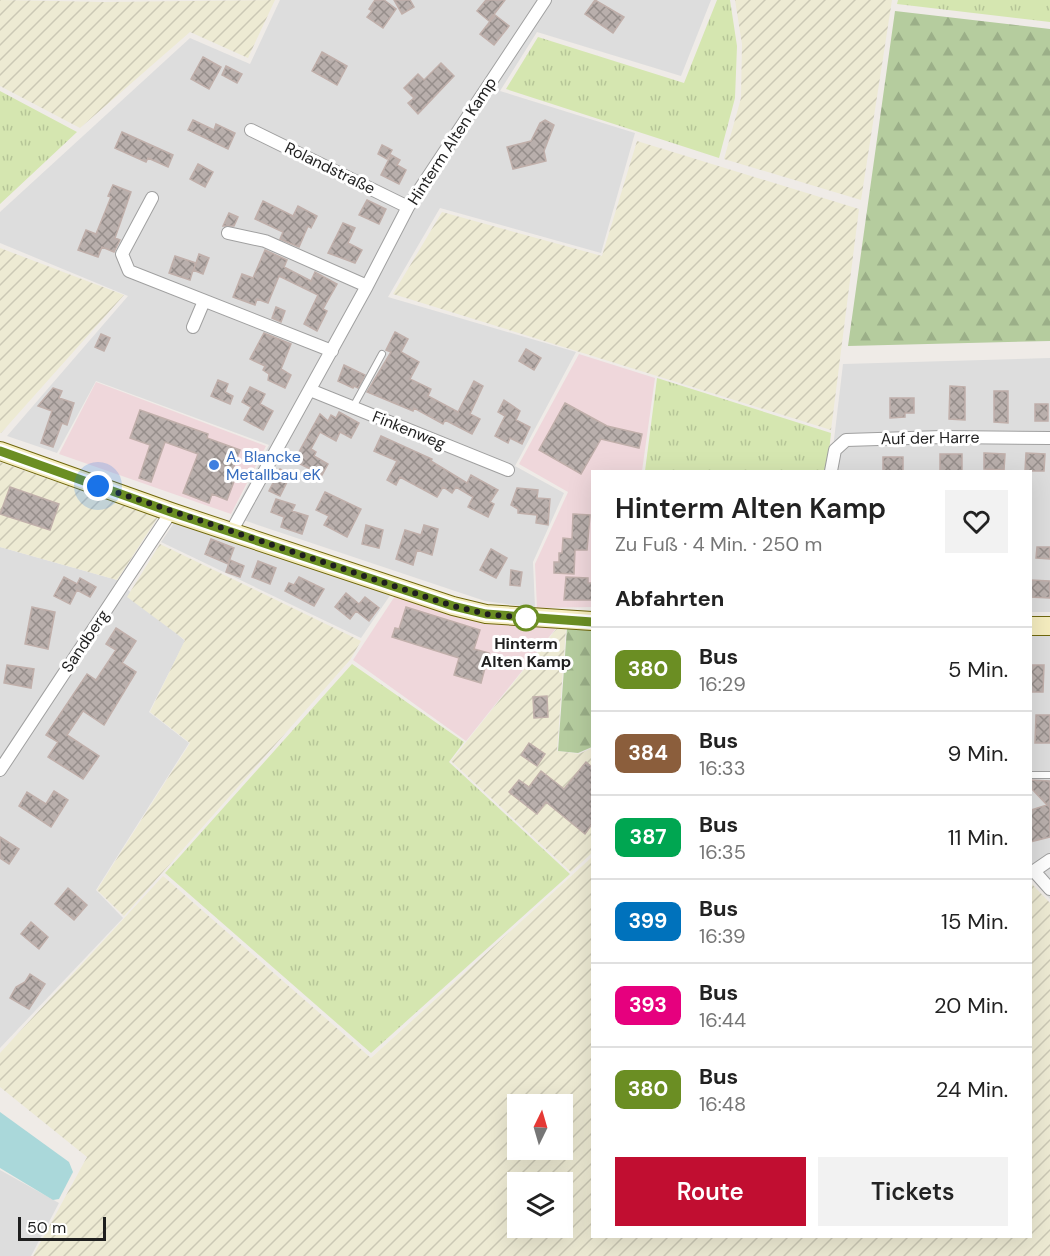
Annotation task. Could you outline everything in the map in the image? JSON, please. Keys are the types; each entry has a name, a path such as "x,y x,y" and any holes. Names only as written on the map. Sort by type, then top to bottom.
{"main road":[{"path":"0,451 171,512 475,612 525,618 591,621"},
{"path":"1032,626 1050,627"}],"street":[{"name":"Hinterm Alten Kamp","path":"231,532 332,351 408,207 545,0"},
{"name":"Rolandstraße","path":"251,130 408,207"},
{"path":"152,198 122,254 129,271 332,351"},
{"path":"228,233 265,241 367,286"},
{"path":"193,327 204,300"},
{"name":"Finkenweg","path":"310,390 508,470"},
{"name":"Auf der Harre","path":"831,470 835,450 846,440 942,437 1050,438"},
{"name":"Sandberg","path":"0,770 171,512"},
{"path":"1050,860 1034,871 1050,889"}],"lane":[{"path":"353,408 381,354"},
{"path":"1032,775 1050,775"}],"shaded area":[{"path":"0,0 105,2 275,0 248,58 190,32 80,128 0,86"},
{"path":"280,0 711,0 681,76 537,32 500,91 635,133 601,253 440,208 388,297 576,352 515,466 564,493 533,562 535,608 485,601 231,516 269,445 96,381 57,453 7,436 128,296 0,243 0,212 190,38 250,64"},
{"path":"735,0 892,0 861,200 724,159 741,98 742,44"},
{"path":"637,141 859,209 831,430 393,294 442,212 602,256"},
{"path":"0,248 124,295 1,433 0,433"},
{"path":"579,354 655,378 642,470 591,470 591,607 537,608 535,564 568,492 519,464"},
{"path":"1050,358 1050,612 1032,612 1032,470 837,470 831,465 843,364"},
{"path":"96,382 266,446 231,514 59,454"},
{"path":"0,462 158,517 117,580 0,547"},
{"path":"178,517 391,594 361,638 161,542"},
{"path":"160,544 361,641 350,660 124,916 97,890 190,743 150,712 185,640 127,597"},
{"path":"0,547 117,580 185,641 149,712 189,743 96,890 123,918 0,1048"},
{"path":"395,596 482,623 557,627 466,741 353,660"},
{"path":"558,627 566,627 557,751 579,754 591,748 591,854 571,872 451,761"},
{"path":"1032,635 1050,636 1050,899 1032,879"},
{"path":"591,858 591,1238 1032,1238 1032,884 1050,903 1050,1256 33,1256 87,1157 0,1087 0,1053 163,876 371,1058"},
{"path":"0,1170 59,1203 31,1256 0,1256"}],"green space":[{"path":"717,0 730,0 737,46 735,98 719,158 506,89 538,37 684,83"},
{"path":"898,0 1050,0 1050,22 897,4"},
{"path":"895,11 1050,29 1050,341 848,346"},
{"path":"0,91 77,132 0,204"},
{"path":"657,378 831,433 827,470 645,470"},
{"path":"567,628 591,628 591,747 578,753 558,751"},
{"path":"352,664 464,742 449,762 570,874 371,1053 165,873"}],"water":[{"path":"0,1112 69,1162 73,1172 59,1199 53,1200 0,1168"}],"building":[{"path":"375,0 384,0 396,9 383,28 367,17 372,11 369,9"},
{"path":"394,0 410,0 414,7 402,14"},
{"path":"486,0 505,0 489,21 477,11"},
{"path":"595,0 624,17 613,33 585,14"},
{"path":"495,15 509,26 494,45 480,34"},
{"path":"322,52 347,66 337,85 312,71"},
{"path":"203,57 221,67 209,89 191,79"},
{"path":"441,63 454,76 418,114 408,103 414,98 404,88 418,74 424,80"},
{"path":"226,66 242,74 237,83 222,75"},
{"path":"193,120 214,130 216,124 235,133 228,149 188,130"},
{"path":"545,120 554,125 544,151 546,161 513,169 507,147 531,141 540,123"},
{"path":"122,132 173,155 168,167 148,158 146,162 115,148"},
{"path":"382,145 392,150 387,159 378,154"},
{"path":"391,155 400,160 397,165 406,170 399,184 381,175"},
{"path":"198,164 213,172 205,187 190,179"},
{"path":"113,185 131,192 115,238 120,240 114,252 102,247 98,257 78,250 86,230 96,234 111,197 108,196"},
{"path":"367,200 386,209 379,224 359,215"},
{"path":"263,201 293,216 298,206 317,216 311,228 308,226 299,247 280,239 283,232 255,219"},
{"path":"229,213 238,217 234,226 223,226"},
{"path":"343,223 355,228 348,243 362,250 355,263 328,253"},
{"path":"265,250 287,260 284,267 311,281 315,272 337,284 323,309 327,311 317,331 304,324 318,295 279,276 268,303 257,299 255,305 233,297 242,274 253,278"},
{"path":"199,254 209,258 203,274 193,270 190,280 169,273 175,256 196,263"},
{"path":"276,307 285,311 281,322 272,318"},
{"path":"395,332 408,339 401,352 419,362 410,379 431,389 428,396 458,412 474,381 483,386 470,414 480,419 472,434 445,420 443,424 414,408 413,411 367,392 391,352 386,350"},
{"path":"264,333 291,344 281,369 291,375 285,388 268,380 269,374 263,370 265,366 250,359"},
{"path":"101,334 110,338 104,351 95,347"},
{"path":"526,349 541,358 534,370 519,361"},
{"path":"344,365 365,375 358,388 338,381"},
{"path":"218,380 228,384 225,392 233,396 230,404 211,396"},
{"path":"950,386 965,387 965,420 949,419"},
{"path":"250,387 265,394 260,404 273,411 263,430 244,420 251,407 242,402"},
{"path":"53,388 62,391 59,398 74,403 67,425 62,423 53,447 41,443 52,411 38,406"},
{"path":"994,391 1008,391 1008,423 994,422"},
{"path":"890,398 914,398 914,413 905,413 905,417 890,418"},
{"path":"504,400 520,411 516,420 530,427 522,444 510,438 508,443 495,436 505,416 498,412"},
{"path":"565,403 607,426 642,434 639,448 601,439 581,474 539,450"},
{"path":"1035,404 1048,404 1048,421 1035,421"},
{"name":"A. Blancke Metallbau eK","path":"140,410 208,434 207,438 240,450 233,469 238,471 227,500 212,494 209,503 183,493 198,454 165,442 151,482 139,478 150,445 130,438"},
{"path":"339,412 359,423 351,438 340,432 336,441 320,432 311,449 316,452 314,456 328,464 322,475 294,461 320,414 328,421 331,415 336,418"},
{"path":"381,436 432,459 431,461 467,483 471,475 498,490 490,502 494,504 488,517 468,507 473,497 456,487 452,493 443,487 437,497 400,477 396,485 387,480 397,461 374,451"},
{"path":"984,453 1005,454 1004,470 984,469"},
{"path":"1026,453 1045,454 1044,471 1025,470"},
{"path":"940,454 962,454 962,470 940,470"},
{"path":"883,457 903,457 903,470 883,470"},
{"path":"280,469 291,474 280,496 269,491"},
{"path":"10,487 59,504 50,530 0,514"},
{"path":"517,488 538,490 537,498 550,499 548,525 536,523 537,515 518,513 518,509 511,505"},
{"path":"325,492 361,509 347,537 324,525 329,516 316,510"},
{"path":"276,499 295,505 292,511 308,516 302,534 281,527 284,517 271,512"},
{"path":"573,514 590,515 587,550 575,550 574,574 554,573 554,562 559,562 559,553 562,553 563,538 572,539"},
{"path":"366,525 383,530 379,548 362,544"},
{"path":"424,525 438,529 432,555 417,550 413,565 396,559 405,530 421,535"},
{"path":"211,539 234,548 228,564 205,554"},
{"path":"1037,547 1050,547 1050,559 1036,558"},
{"path":"491,549 507,558 496,578 480,570"},
{"path":"230,560 244,566 240,577 226,572"},
{"path":"258,561 276,568 270,584 252,577"},
{"path":"511,570 522,572 520,586 510,585"},
{"path":"64,577 77,584 80,578 96,587 90,597 77,590 70,604 54,596"},
{"path":"299,577 324,589 314,606 285,591 289,583 294,585"},
{"path":"566,577 588,578 588,583 591,583 591,600 564,600"},
{"path":"1032,580 1050,581 1050,598 1032,597"},
{"path":"346,593 359,604 365,597 379,608 369,621 356,611 350,619 335,607"},
{"path":"32,607 55,612 48,649 25,644"},
{"path":"406,607 480,630 474,649 489,653 481,683 454,675 459,658 392,637 395,628 399,629"},
{"path":"116,628 136,641 122,663 136,672 104,725 83,711 67,735 99,756 83,779 48,757 58,742 46,735 87,674 96,680 116,650 106,644"},
{"path":"7,665 34,669 31,688 4,683"},
{"path":"1032,665 1044,665 1043,692 1032,692"},
{"path":"547,696 548,717 534,718 533,697"},
{"path":"1036,715 1050,715 1050,743 1035,743"},
{"path":"529,743 545,754 537,766 521,755"},
{"path":"586,762 591,766 591,825 585,834 546,802 537,814 509,792 519,780 529,787 541,771 564,789"},
{"path":"1032,780 1050,781 1050,837 1032,842 1032,810 1047,805 1032,789"},
{"path":"54,791 68,800 51,827 19,806 27,792 46,804"},
{"path":"0,837 19,849 9,864 0,858"},
{"path":"68,888 87,905 74,920 55,904"},
{"path":"31,922 48,937 39,949 21,934"},
{"path":"30,974 45,984 29,1009 10,998 16,987 25,982"}],"bus line":[{"name":"380","path":"0,451 171,512 453,606 486,614 591,622"}],"place":[{"name":"A. Blancke Metallbau eK","path":"214,465"},
{"name":"Hinterm Alten Kamp","path":"526,618"}],"route":[{"path":"98,486 453,606 486,614 526,618"}]}
